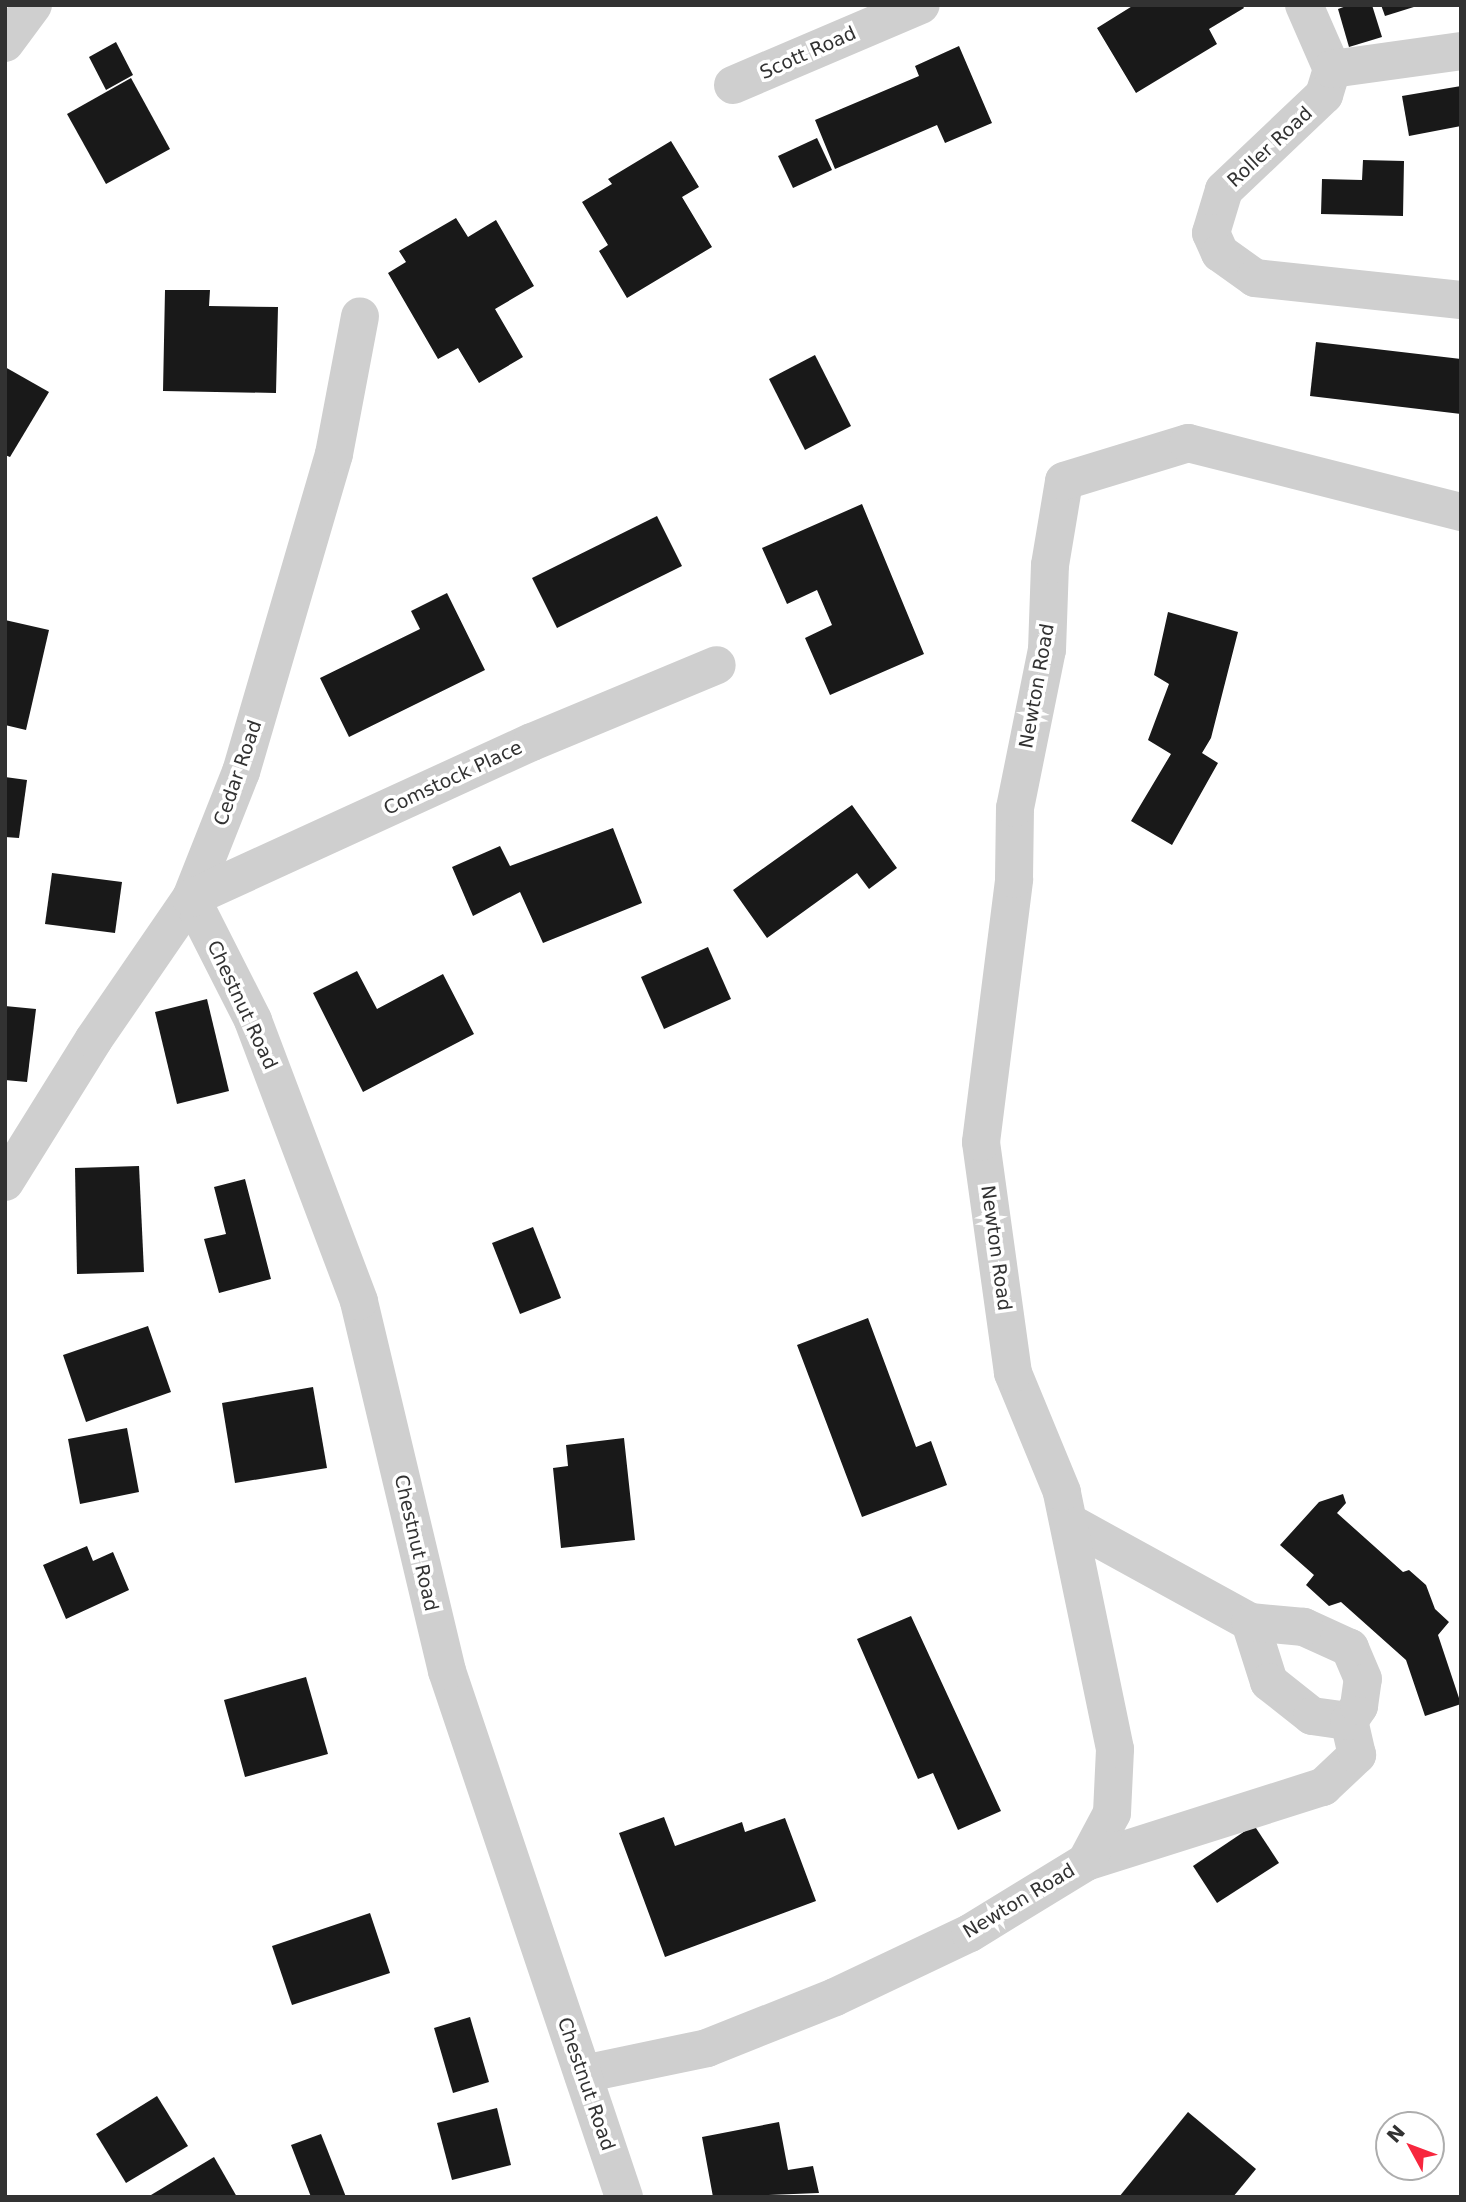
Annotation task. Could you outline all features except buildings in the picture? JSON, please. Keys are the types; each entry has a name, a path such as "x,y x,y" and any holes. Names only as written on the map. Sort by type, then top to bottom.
{"street":[{"path":"5,43 33,5"},
{"name":"Scott Road","path":"733,85 921,5"},
{"path":"1304,5 1332,69 1461,51"},
{"name":"Roller Road","path":"1332,69 1312,111 1224,190 1212,233 1220,253 1255,278 1461,300"},
{"name":"Cedar Road","path":"5,1182 191,898 242,772 327,481 360,316"},
{"name":"Newton Road","path":"583,2074 707,2048 835,1997 971,1933 1086,1861 1112,1814 1115,1749 1070,1523 1013,1373 981,1142 1014,878 1015,808 1047,650 1050,565 1064,481 1188,443 1461,512"},
{"name":"Comstock Place","path":"191,898 532,742 717,665"},
{"name":"Chestnut Road","path":"191,898 253,1020 359,1301 447,1671 624,2197"},
{"path":"1070,1523 1250,1622 1304,1627 1350,1647 1363,1679 1359,1706 1349,1721 1357,1755 1323,1787 1086,1861"},
{"path":"1250,1622 1269,1682 1312,1716 1349,1721"}]}
